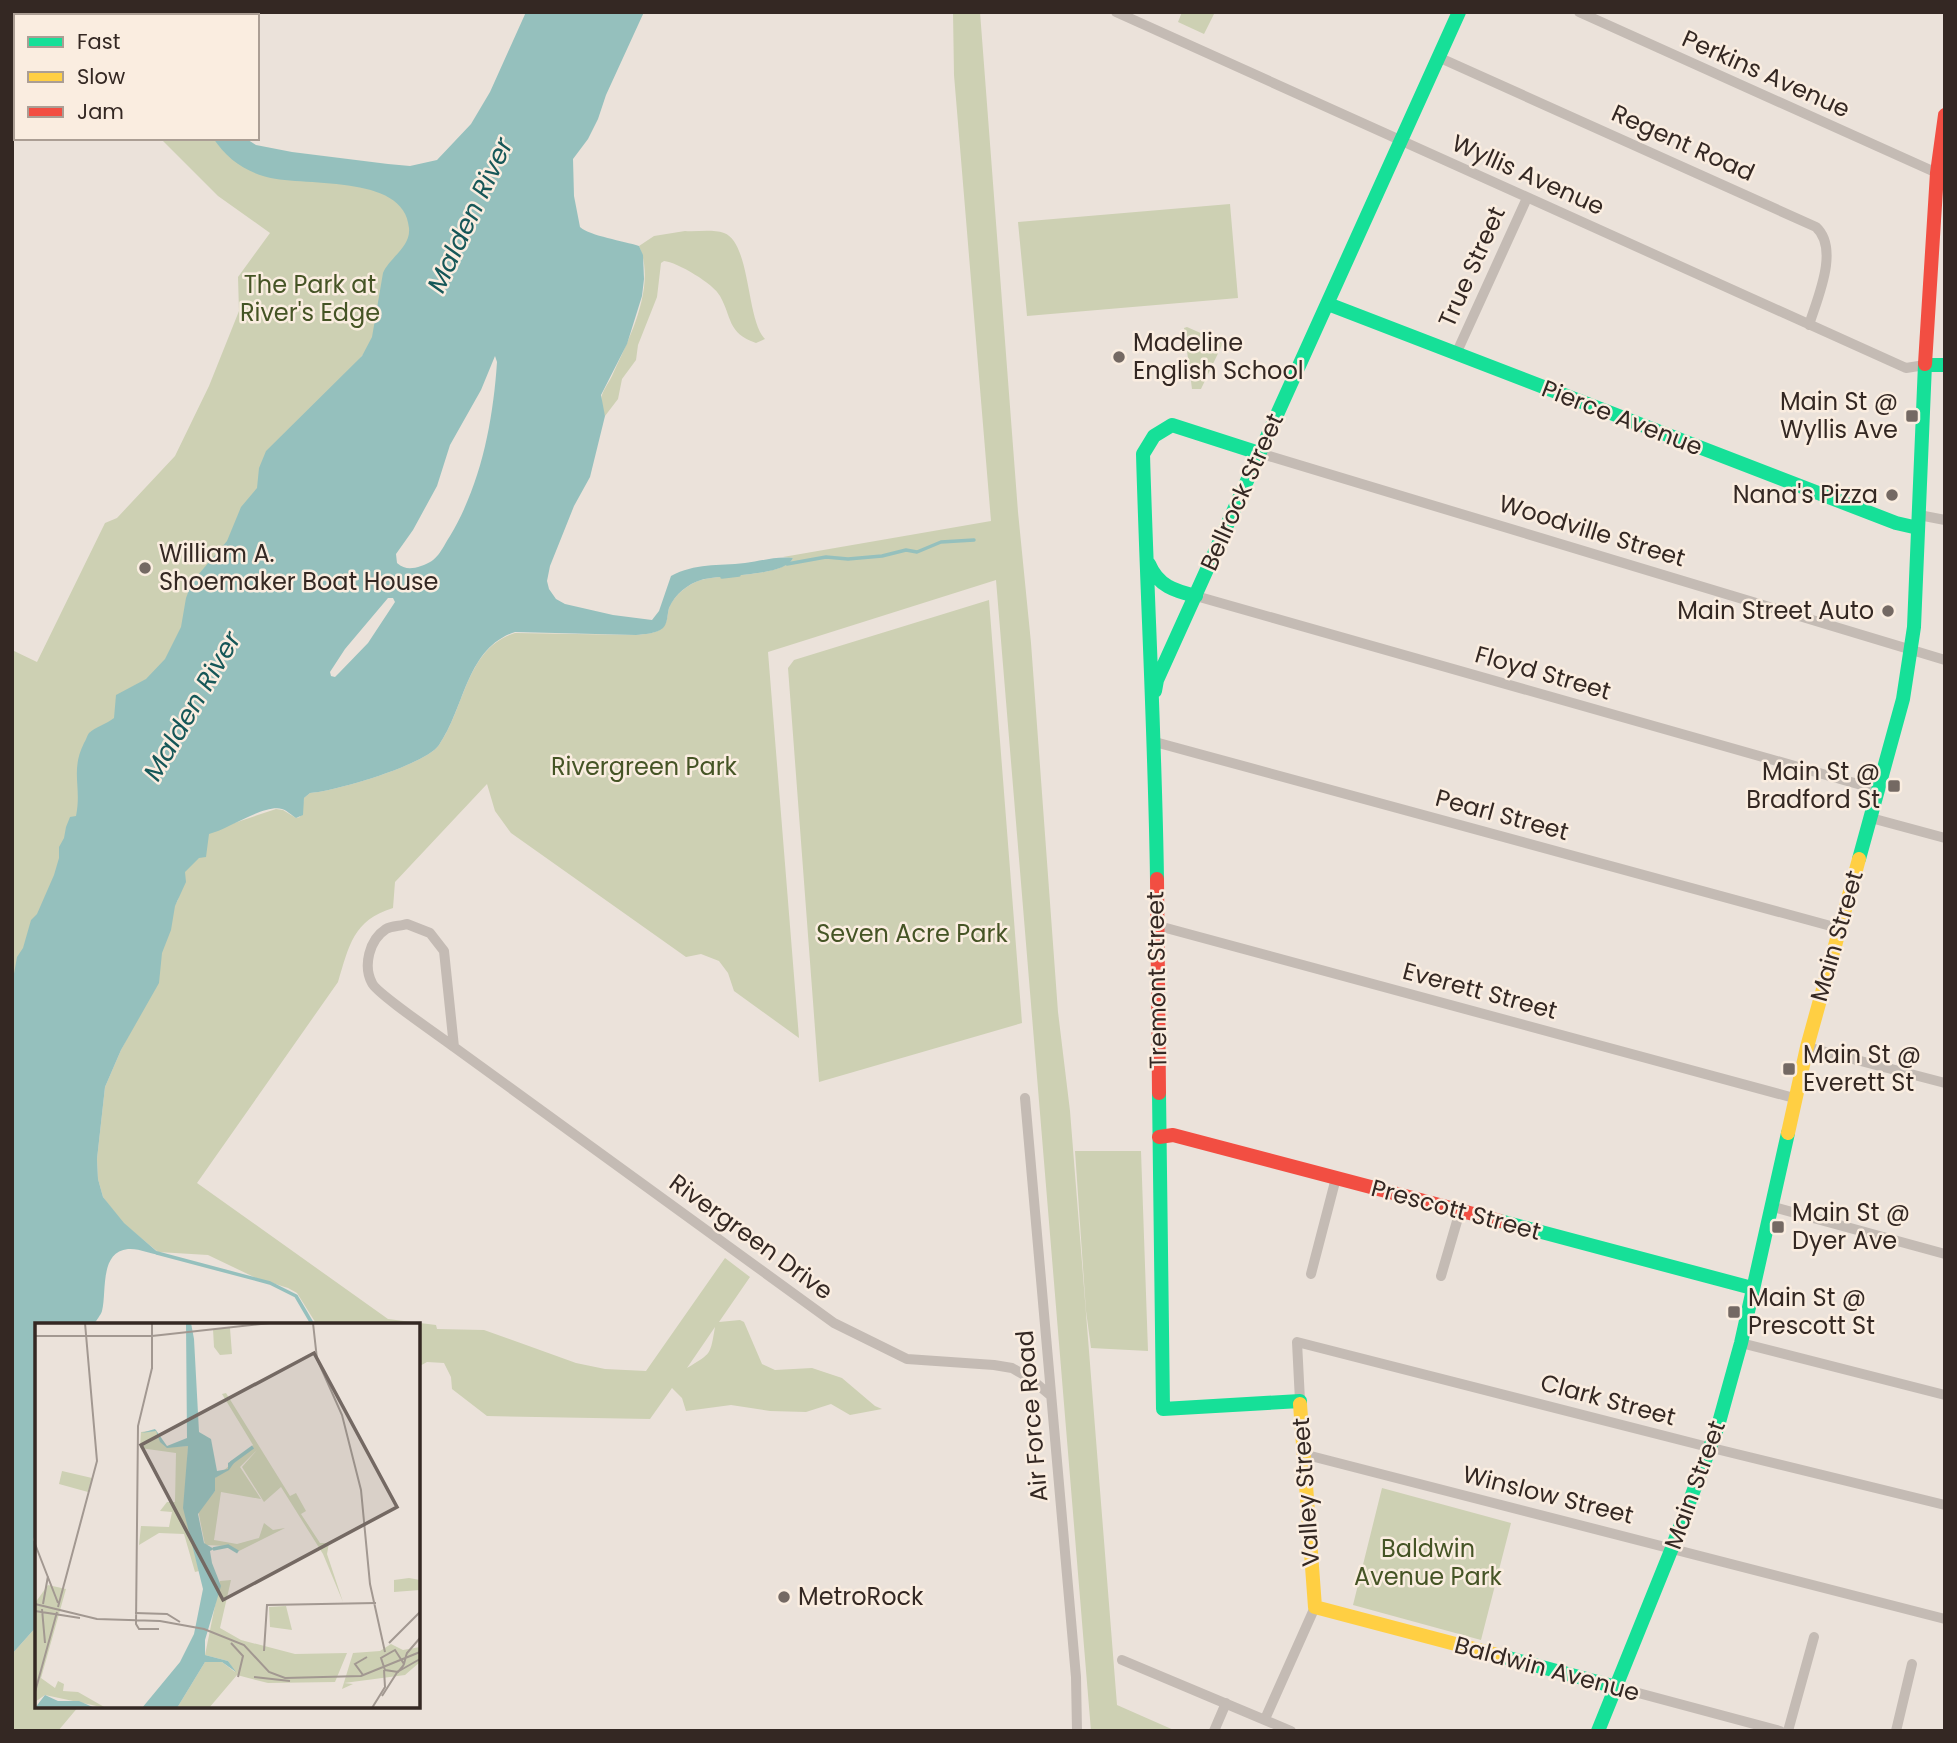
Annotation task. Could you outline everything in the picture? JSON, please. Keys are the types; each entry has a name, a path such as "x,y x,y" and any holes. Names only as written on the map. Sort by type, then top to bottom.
{"street":[{"name":"Wyllis Avenue","path":"1116,12 1402,136 1527,198 1906,368 1925,365"},
{"name":"Bellrock Street","path":"1153,700 1157,680 1459,12"},
{"name":"Perkins Avenue","path":"1579,12 1937,173"},
{"name":"Regent Road","path":"1438,57 1816,227 1825,239 1827,260 1809,325"},
{"name":"Main Street","path":"1598,1731 1712,1448 1741,1343 1807,1046 1899,718 1912,649 1925,365 1937,173 1945,116"},
{"name":"True Street","path":"1456,354 1527,198"},
{"name":"Pierce Avenue","path":"1328,304 1896,523 1918,522"},
{"path":"1925,365 1945,365"},
{"name":"Tremont Street","path":"1259,453 1172,425 1160,429 1147,442 1143,454 1149,650 1155,742 1155,925 1163,1409 1300,1401"},
{"name":"Woodville Street","path":"1259,453 1945,660"},
{"path":"1918,522 1945,520"},
{"name":"Tremont Street","path":"1147,551 1152,572 1161,585 1196,596"},
{"name":"Floyd Street","path":"1196,596 1879,790"},
{"name":"Pearl Street","path":"1155,742 1838,928"},
{"path":"1871,818 1945,838"},
{"name":"Rivergreen Drive","path":"454,1047 444,951 430,933 407,924 385,929 368,954 372,985 454,1047 834,1323 907,1359 994,1364 1012,1368 1050,1395"},
{"name":"Everett Street","path":"1155,925 1794,1098"},
{"path":"1807,1046 1945,1083"},
{"name":"Air Force Road","path":"1025,1098 1075,1666 1077,1731"},
{"name":"Prescott Street","path":"1159,1137 1173,1135 1752,1287"},
{"path":"1311,1274 1336,1178"},
{"path":"1770,1206 1945,1254"},
{"path":"1441,1276 1460,1211"},
{"name":"Valley Street","path":"1265,1719 1315,1607 1297,1342 1383,1363"},
{"path":"1741,1343 1945,1395"},
{"name":"Clark Street","path":"1383,1363 1945,1505"},
{"name":"Winslow Street","path":"1303,1454 1945,1619"},
{"name":"Baldwin Avenue","path":"1315,1607 1760,1728 1780,1731"},
{"path":"1788,1731 1814,1637"},
{"path":"1122,1660 1291,1731"},
{"path":"1896,1731 1912,1664"},
{"path":"1213,1731 1226,1703"}],"green space":[{"path":"12,12 193,12 14,14 12,27"},
{"name":"Rivergreen Park","path":"953,12 980,12 1058,1012 1070,1111 1117,1705 1176,1731 1091,1731 996,580 768,652 799,1038 734,991 728,973 719,961 701,954 686,957 511,833 495,811 487,784 395,882 393,908 380,913 361,927 350,946 338,982 197,1183 388,1319 420,1323 316,1323 297,1293 288,1288 256,1278 208,1255 158,1252 123,1223 103,1197 98,1179 97,1159 105,1087 150,995 168,916 178,900 182,872 201,834 276,809 296,818 300,817 304,798 310,793 379,776 431,753 448,730 476,665 499,641 515,633 653,633 664,626 671,603 678,594 701,580 778,569 793,558 783,557 991,521 954,75"},
{"path":"1182,12 1215,12 1204,34 1178,22"},
{"name":"The Park at River's Edge","path":"162,140 224,140 388,191 409,213 413,229 375,339 260,490 168,662 117,721 59,876 12,985 12,650 37,662 105,523 117,518 175,456 209,386 239,311 238,277 270,233 218,196"},
{"path":"1230,204 1238,298 1027,316 1018,222"},
{"path":"685,231 719,232 733,240 744,266 754,316 765,339 756,343 740,334 732,324 720,296 711,286 695,274 664,261 661,263 657,297 638,345 636,360 622,379 618,399 605,416 602,395 633,329 643,295 644,262 639,246 654,236"},
{"path":"1184,328 1223,343 1201,389 1192,389"},
{"name":"Seven Acre Park","path":"989,600 1022,1023 819,1082 788,668 794,660"},
{"path":"1075,1151 1141,1151 1148,1351 1091,1348"},
{"name":"Rivergreen Park","path":"725,1258 750,1277 719,1322 744,1322 762,1364 775,1370 812,1368 842,1378 882,1409 850,1415 831,1404 806,1412 770,1411 731,1405 686,1411 682,1398 672,1388 650,1419 487,1416 452,1389 451,1377 444,1363 427,1362 420,1366 420,1323 436,1325 437,1329 484,1330 576,1363 605,1369 646,1371","holes":["715,1327 711,1348 701,1359 687,1368"]},
{"name":"Baldwin Avenue Park","path":"1382,1488 1511,1523 1481,1640 1353,1605"},
{"path":"35,1628 35,1708 77,1708 58,1731 12,1731 12,1654"}],"water":[{"name":"Malden River","path":"526,12 644,12 606,95 598,119 588,139 573,159 574,196 580,227 599,236 639,246 643,255 644,279 642,296 627,344 601,395 605,416 590,477 574,506 550,566 547,581 556,599 565,604 613,615 652,620 659,611 671,576 680,572 707,566 793,558 778,569 710,578 691,584 678,594 672,603 665,626 653,633 636,635 515,632 486,651 476,665 448,730 431,753 379,776 310,793 304,798 303,815 296,818 282,809 274,808 209,834 206,857 199,858 185,872 186,882 175,906 171,930 162,953 159,983 121,1050 105,1087 97,1159 98,1179 103,1197 124,1223 161,1255 128,1249 112,1257 106,1274 102,1311 95,1323 35,1323 35,1628 12,1654 12,985 17,957 23,948 31,920 37,914 54,875 59,847 70,817 76,816 78,762 89,734 114,718 116,695 146,679 165,659 181,627 192,582 227,541 241,507 257,488 259,468 266,451 362,356 372,337 383,273 409,235 403,210 390,198 371,190 348,186 263,176 235,162 215,140 248,140 256,145 292,152 410,166 437,160 471,124 490,92","holes":["495,356 497,362 484,452 461,516 435,558 418,567 403,567 397,563 396,554 413,530 437,486 450,445 481,390","388,598 393,598 395,602 368,643 335,677 331,676 330,672 345,649"]}],"waterway":[{"path":"787,564 826,557 848,559 882,556 906,550 917,552 941,542 974,540"},
{"path":"722,577 739,575"},
{"path":"157,1253 270,1283 296,1296 312,1323"}],"traffic: fast":[{"path":"1155,691 1157,680 1459,12"},
{"path":"1328,304 1896,523 1918,528"},
{"path":"1859,859 1903,699 1914,627 1925,364"},
{"path":"1925,365 1945,365"},
{"path":"1157,879 1143,454 1154,436 1172,425 1259,453"},
{"path":"1149,564 1162,582 1196,596"},
{"path":"1159,1093 1163,1409 1300,1401 1300,1404"},
{"path":"1598,1731 1718,1426 1741,1343 1788,1133"},
{"path":"1500,1221 1752,1288"},
{"path":"1501,1656 1616,1687"}],"traffic: slow":[{"path":"1788,1133 1807,1047 1859,859"},
{"path":"1300,1404 1315,1607 1501,1656"}],"traffic: jam":[{"path":"1925,364 1937,173 1945,115"},
{"path":"1157,879 1159,1093"},
{"path":"1159,1137 1173,1135 1500,1221"}],"place":[{"name":"Madeline English School","path":"1119,357"},
{"name":"Main St @ Wyllis Ave","path":"1912,416"},
{"name":"Nana's Pizza","path":"1892,495"},
{"name":"William A. Shoemaker Boat House","path":"145,568"},
{"name":"Main Street Auto","path":"1888,611"},
{"name":"Main St @ Bradford St","path":"1894,786"},
{"name":"Main St @ Everett St","path":"1789,1069"},
{"name":"Main St @ Dyer Ave","path":"1778,1227"},
{"name":"Main St @ Prescott St","path":"1734,1312"},
{"name":"MetroRock","path":"784,1597"}]}
